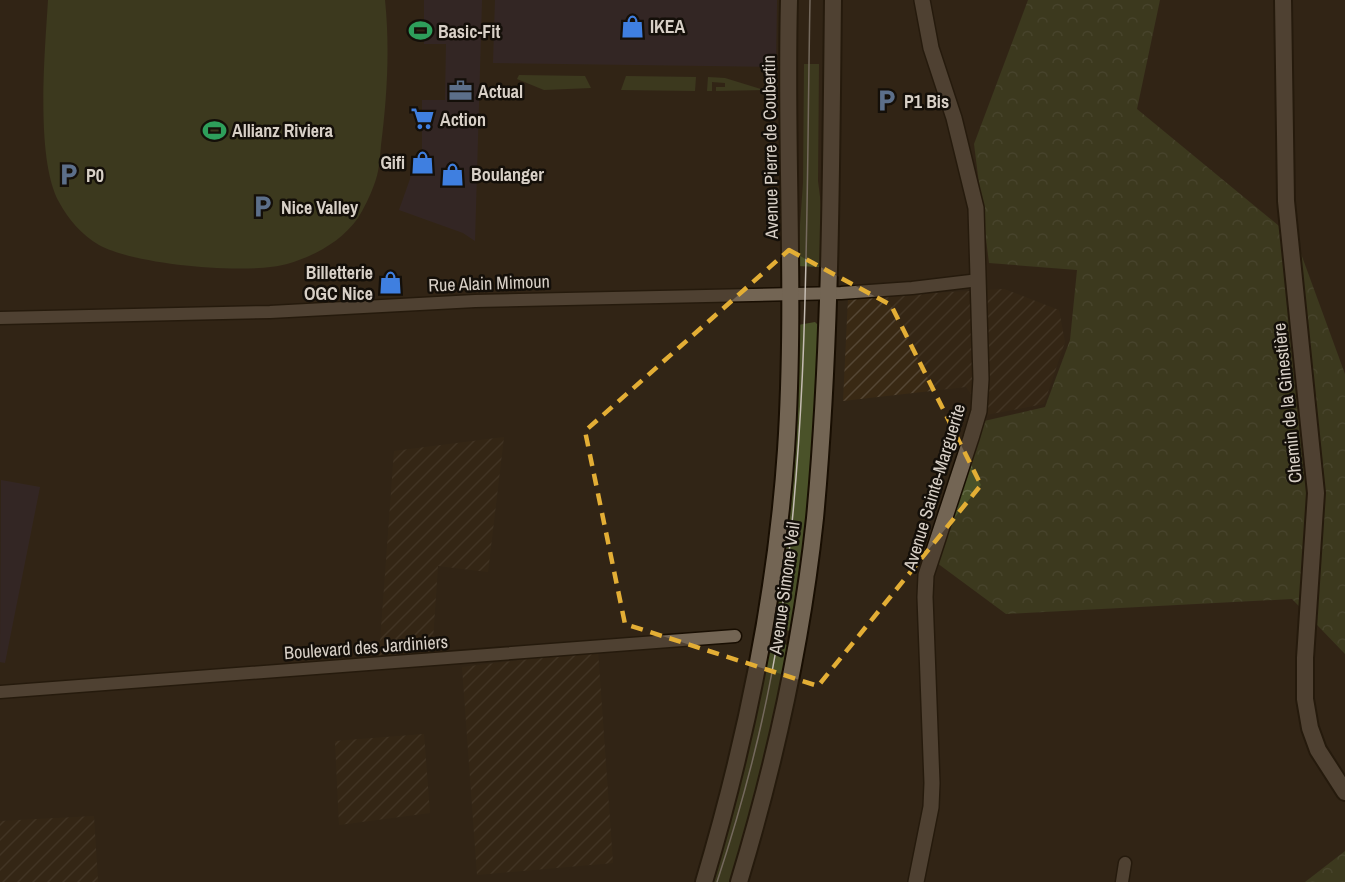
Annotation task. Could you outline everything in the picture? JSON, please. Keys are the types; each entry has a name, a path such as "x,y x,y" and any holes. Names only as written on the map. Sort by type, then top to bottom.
{"main road":[{"name":"Avenue Pierre de Coubertin","path":"789,0 788,137 791,294"},
{"path":"826,293 831,220 833,0"},
{"name":"Chemin de la Ginestière","path":"1283,0 1286,201 1316,493 1305,658 1305,699 1310,728 1318,750 1345,792"},
{"name":"Avenue Simone Veil","path":"739,882 772,766 798,636 814,519 823,401 826,293"},
{"name":"Avenue Simone Veil","path":"704,882 738,758 764,637 781,513 786,450 791,294"}],"street":[{"name":"Avenue Sainte-Marguerite","path":"916,882 931,807 932,783 926,575 979,411 981,379 976,208 972,184 931,48 922,0"},
{"name":"Rue Alain Mimoun","path":"0,318 259,312 475,301 826,293 912,288 979,280"},
{"name":"Boulevard des Jardiniers","path":"0,692 735,636"},
{"path":"1122,882 1125,863"}],"highlighted area":[{"path":"789,250 891,305 981,485 818,686 625,624 585,431"}],"shaded area":[{"name":"Nice Valley","path":"424,0 482,0 475,241 463,233 399,210 410,179 412,163 422,161 422,100 445,100 446,44 424,44"},
{"name":"IKEA","path":"495,0 777,0 776,67 493,63"},
{"path":"1004,289 1059,310 1065,342 1044,404 986,415 966,387 843,401 848,298"},
{"path":"504,437 488,572 438,566 432,654 379,656 394,451"},
{"path":"1,480 40,487 5,663 0,662"},
{"path":"598,651 613,863 477,875 462,667"},
{"path":"424,734 430,813 339,825 335,741"},
{"path":"94,816 98,882 0,882 0,821"}],"green space":[{"name":"Allianz Riviera","path":"48,0 385,0 387,73 380,160 374,185 358,218 344,234 317,252 287,264 269,267 219,268 164,263 116,252 93,241 76,226 59,202 47,159 43,104"},
{"path":"1028,0 1160,0 1137,109 1296,240 1345,374 1345,654 1292,599 1006,614 937,563 984,421 1045,407 1070,340 1077,270 989,263 974,144"},
{"path":"804,64 819,64 818,181 825,236 819,267 797,266 803,183"},
{"path":"519,75 585,76 591,88 544,90 517,79"},
{"path":"626,76 696,77 695,91 621,90"},
{"path":"708,77 725,78 764,90 716,91 716,87 725,87 725,83 712,82 712,91 707,91"},
{"path":"815,322 818,325 817,363 810,478 794,629 790,631 772,626 798,325"},
{"path":"772,640 790,646 766,764 733,882 711,882 770,642"},
{"path":"1345,851 1345,882 1305,882"}],"tram line":[{"path":"717,882 761,726 774,663 789,552 805,316 810,0"}],"place":[{"name":"IKEA","path":"632,26"},
{"name":"Basic-Fit","path":"420,31"},
{"name":"Actual","path":"460,91"},
{"name":"P1 Bis","path":"886,101"},
{"name":"Action","path":"422,119"},
{"name":"Allianz Riviera","path":"214,130"},
{"name":"Gifi","path":"423,162"},
{"name":"Boulanger","path":"453,174"},
{"name":"P0","path":"68,175"},
{"name":"Nice Valley","path":"263,207"},
{"name":"Billetterie OGC Nice","path":"391,282"}]}
